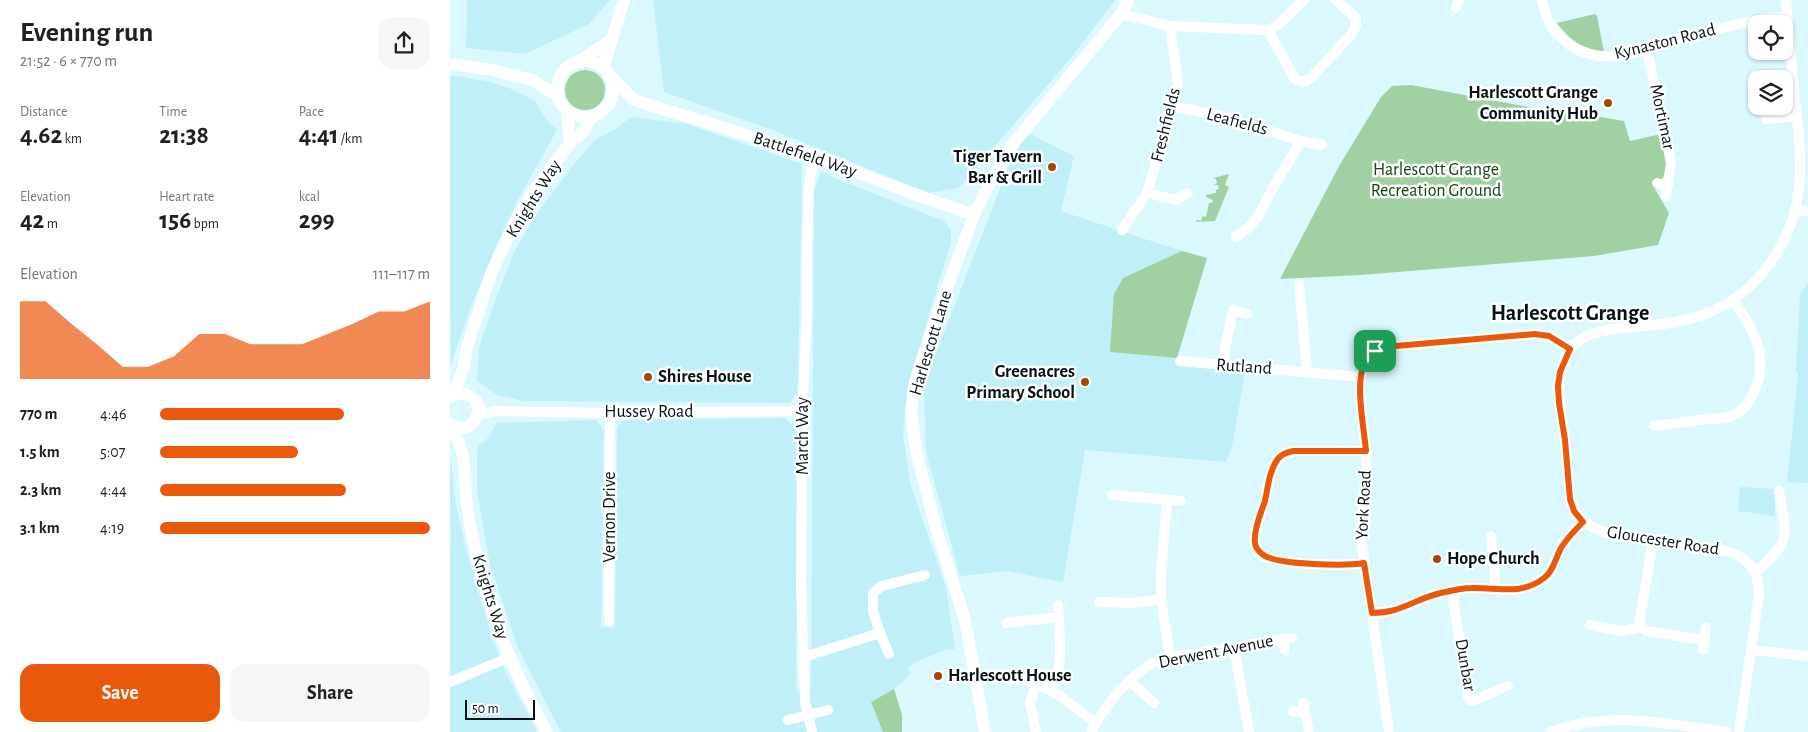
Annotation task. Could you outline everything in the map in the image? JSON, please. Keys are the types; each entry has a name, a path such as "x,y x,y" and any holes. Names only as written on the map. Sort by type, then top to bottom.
{"street":[{"path":"606,72 611,40 624,0"},
{"name":"Harlescott Lane","path":"985,732 965,620 923,485 917,456 911,413 915,382 937,315 974,215 988,186 1012,145 1121,14 1128,0"},
{"path":"1121,14 1170,26 1268,30 1278,25 1304,0"},
{"path":"1268,30 1295,80 1303,82 1311,78 1350,36 1356,26 1356,18 1336,0"},
{"name":"Kynaston Road","path":"1542,0 1545,14 1551,27 1566,43 1580,50 1602,56 1615,57 1726,26 1748,22"},
{"path":"1786,0 1787,15"},
{"name":"Freshfields","path":"1122,230 1148,193 1173,106 1178,83 1170,26"},
{"path":"611,40 572,64 562,73 558,80 558,96 561,104 574,116 583,118 592,117 605,110 634,100"},
{"name":"Mortimar","path":"1647,49 1671,163 1667,191 1657,183"},
{"path":"1570,349 1579,340 1591,334 1681,321 1708,313 1733,300 1750,286 1772,260 1790,228 1796,210 1800,166 1791,60"},
{"path":"578,62 591,62 606,72 613,85 613,94 605,110"},
{"path":"450,64 492,70 532,80 558,96"},
{"name":"Battlefield Way","path":"606,72 634,100 814,156 974,215"},
{"path":"532,80 562,73"},
{"name":"Leafields","path":"1173,106 1226,117 1300,142 1322,145"},
{"name":"Knights Way","path":"567,111 570,143"},
{"path":"1766,119 1797,116"},
{"name":"Knights Way","path":"547,732 510,657 493,610 475,546 464,488 463,454 477,405 461,397 467,347 490,276 502,250 536,188 570,143 582,133 592,117"},
{"path":"1236,237 1250,228 1259,217 1272,189 1292,160 1300,142"},
{"name":"March Way","path":"812,732 804,686 801,591 802,411 809,185 814,156"},
{"path":"1148,193 1178,204 1187,193"},
{"path":"1796,210 1808,211"},
{"path":"1299,284 1307,372"},
{"path":"1654,426 1733,416 1744,408 1752,397 1759,382 1760,361 1757,342 1748,322 1733,300"},
{"path":"1224,365 1229,308 1247,314"},
{"name":"York Road","path":"1389,732 1364,563 1361,528 1367,482 1360,394 1364,364 1369,356 1384,347 1535,334 1549,336 1570,349"},
{"name":"Gloucester Road","path":"1570,349 1560,372 1558,386 1559,403 1565,440 1570,499 1574,511 1583,522 1597,531 1610,534 1730,552 1742,557 1756,571"},
{"name":"Rutland","path":"1180,361 1361,377"},
{"name":"Hussey Road","path":"461,397 495,411 610,413 802,411"},
{"name":"Hussey Road","path":"474,420 495,411"},
{"name":"Vernon Drive","path":"610,413 610,621"},
{"name":"Knights Way","path":"451,425 464,428 474,420"},
{"name":"Knights Way","path":"451,425 463,454"},
{"path":"1364,563 1328,565 1273,559 1263,556 1256,548 1254,539 1271,475 1277,460 1283,454 1293,451 1366,451"},
{"path":"1739,732 1760,595 1756,571 1773,557 1784,540 1784,520 1779,491"},
{"path":"1112,495 1181,501"},
{"path":"1167,500 1161,574 1161,599 1170,657"},
{"path":"1372,613 1393,611 1428,596 1452,591 1470,588 1517,590 1532,586 1547,576 1561,548 1583,522"},
{"path":"1491,536 1496,589"},
{"path":"1653,541 1640,618 1641,627 1646,631 1704,645 1706,628"},
{"path":"889,654 880,633 872,601 873,593 882,586 925,575"},
{"name":"Dunbar","path":"1452,591 1468,697 1470,700 1475,700 1508,686"},
{"path":"1099,602 1132,603 1161,599"},
{"path":"1051,690 1058,675 1058,605"},
{"path":"1006,623 1059,617"},
{"path":"1590,624 1622,631 1641,627"},
{"path":"804,657 880,633"},
{"name":"Derwent Avenue","path":"1093,728 1112,700 1130,681 1150,665 1160,660 1222,649 1232,652 1243,646 1288,638 1285,650"},
{"path":"1752,650 1808,656"},
{"path":"1232,652 1236,658 1249,732"},
{"path":"450,682 510,657"},
{"path":"1003,679 1015,678 1051,690 1066,700 1093,728"},
{"path":"1130,681 1154,703"},
{"path":"1036,684 1030,704 1036,732"},
{"path":"1293,712 1303,707 1309,732"},
{"path":"788,720 828,710"},
{"path":"1551,732 1585,723 1607,721 1636,721 1682,729 1726,732"}],"shaded area":[{"path":"467,0 610,0 589,24 525,54 466,48"},
{"path":"653,0 1115,0 1070,59 959,188 929,193 770,129 664,92"},
{"path":"450,75 491,82 511,89 535,101 546,119 557,130 521,194 496,246 468,314 450,367"},
{"path":"631,117 687,124 802,164 798,391 790,403 523,401 497,395 477,380 479,347 514,252 536,215 571,168 596,139 614,130"},
{"name":"Greenacres Primary School","path":"1030,134 1074,156 1061,211 1207,258 1175,364 1245,372 1232,447 1226,462 1085,450 1063,582 1008,571 960,576 926,452 924,391 933,361 1008,168 1020,145"},
{"path":"821,171 944,221 951,230 951,243 909,381 903,434 910,482 946,588 955,649 945,650 915,662 907,669 911,674 894,689 871,702 883,732 561,732 518,648 490,565 477,490 477,452 479,445 488,438 497,423 596,420 604,431 601,627 615,628 617,427 623,420 785,418 798,432 796,689 811,689 814,192"},
{"path":"1808,283 1808,483 1787,482 1798,375 1796,370 1800,294"},
{"path":"450,453 455,500 466,550 492,637 506,673 537,732 450,732"},
{"path":"1740,487 1775,489 1775,516 1738,511"}],"green space":[{"path":"1595,14 1604,52 1577,43 1557,23"},
{"path":"581,70 589,70 596,73 602,79 605,90 602,101 596,107 589,110 581,110 574,107 568,101 565,94 565,86 568,79 574,73"},
{"name":"Harlescott Grange Recreation Ground","path":"1411,85 1555,112 1578,113 1624,121 1630,141 1661,134 1669,172 1657,183 1655,189 1669,213 1658,245 1594,256 1361,275 1280,279 1339,166 1381,97 1392,86"},
{"path":"1229,174 1225,185 1229,187 1215,221 1196,222 1197,220 1201,221 1203,216 1206,217 1209,203 1212,203 1213,200 1206,197 1206,195 1216,193 1216,190 1219,189 1218,185 1214,185 1217,183 1216,179 1213,178"},
{"path":"1182,251 1207,258 1177,358 1110,352 1114,294 1123,278"},
{"path":"894,689 902,715 902,732 883,732 871,702"}],"place":[{"name":"Harlescott Grange Community Hub","path":"1608,103"},
{"name":"Tiger Tavern Bar & Grill","path":"1052,167"},
{"name":"Shires House","path":"648,377"},
{"name":"Greenacres Primary School","path":"1085,382"},
{"name":"Hope Church","path":"1437,559"},
{"name":"Harlescott House","path":"938,676"}],"district":[{"name":"Harlescott Grange","path":"1570,313"}],"route":[{"path":"1535,334 1549,336 1570,349 1564,359 1560,372 1558,386 1559,403 1565,440 1570,499 1574,511 1583,522 1561,548 1547,576 1532,586 1517,590 1470,588 1428,596 1399,610 1387,613 1372,613 1364,563 1328,565 1273,559 1263,556 1256,548 1254,539 1256,528 1268,482 1277,460 1283,454 1293,451 1366,451 1360,394 1361,377 1364,364 1375,351 1384,347 1438,344 1535,334"}]}
